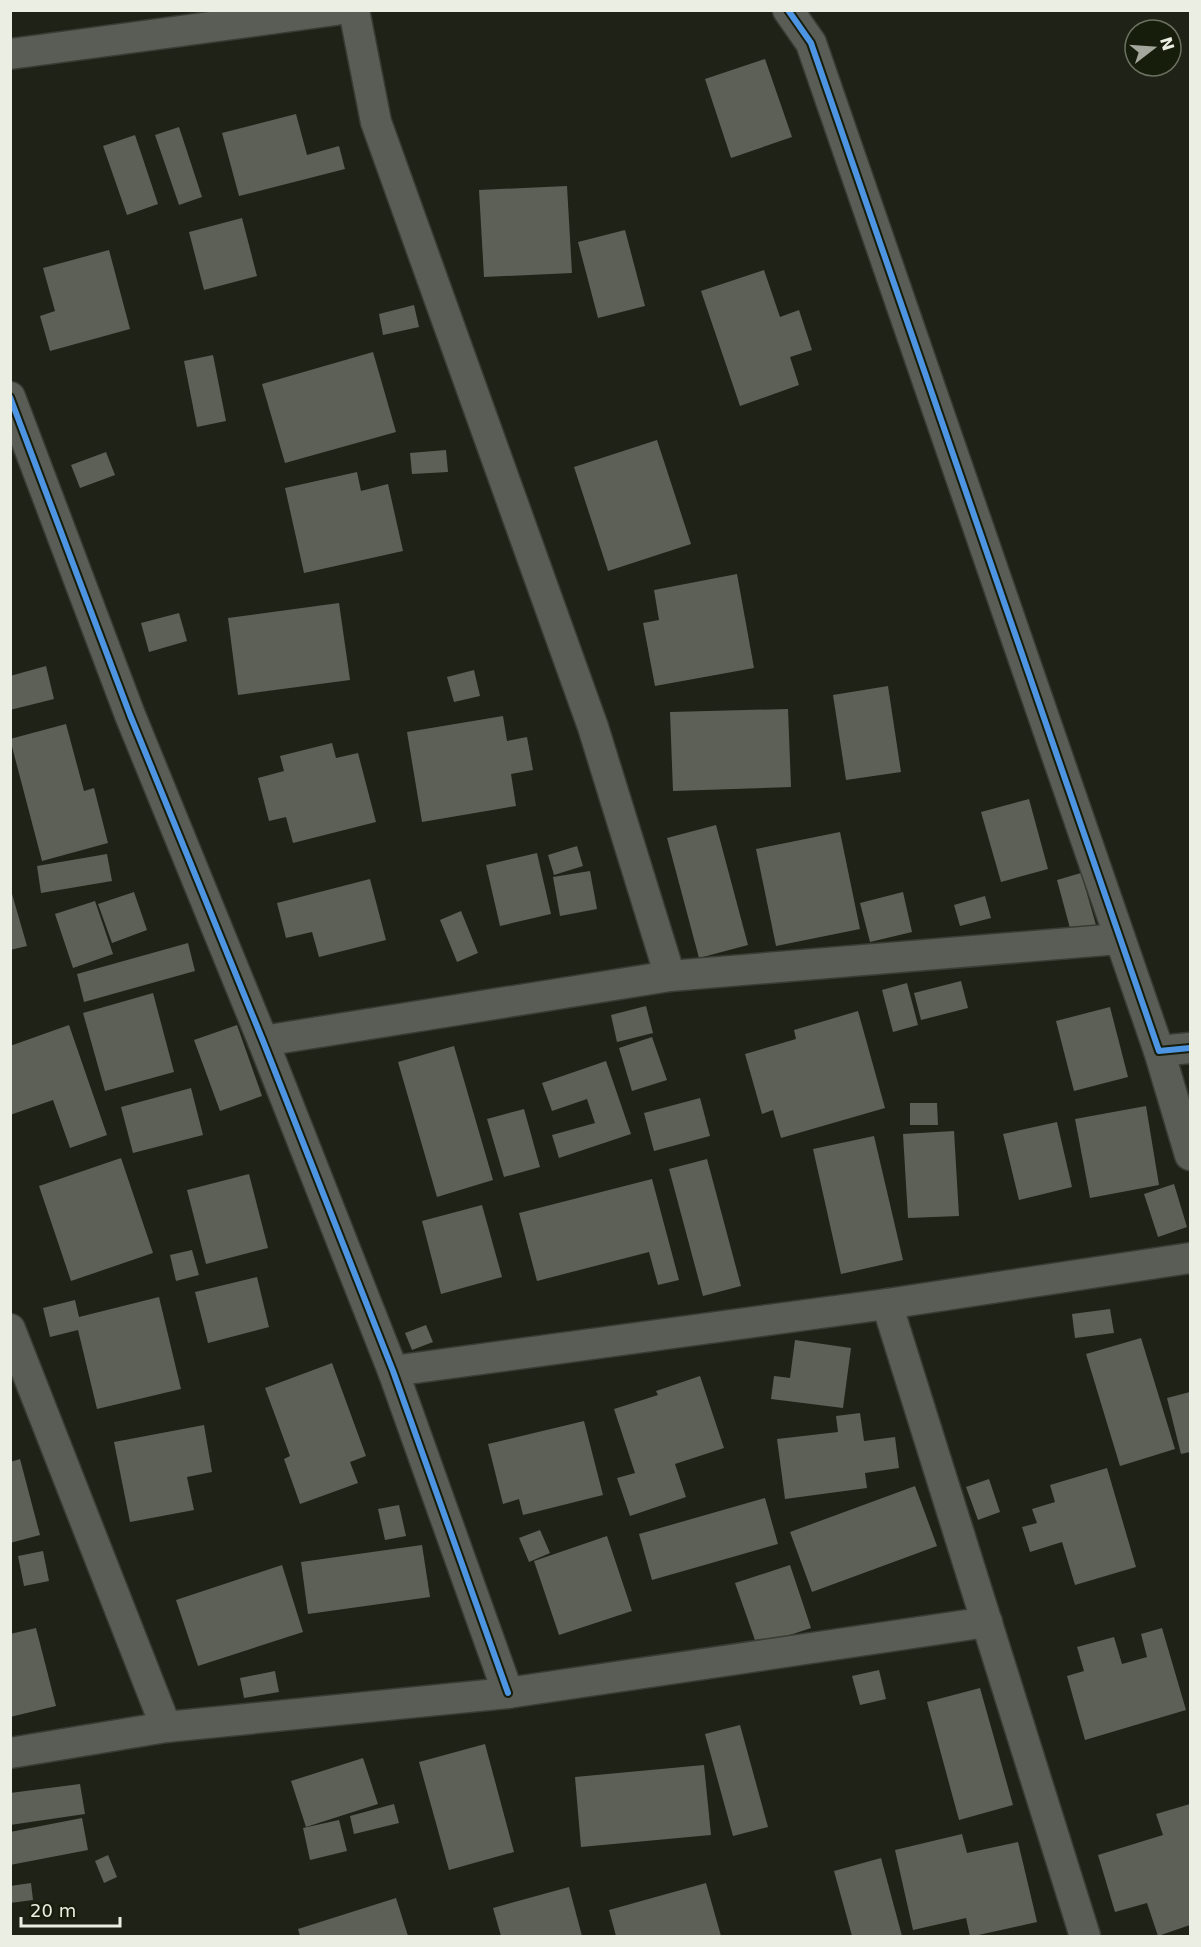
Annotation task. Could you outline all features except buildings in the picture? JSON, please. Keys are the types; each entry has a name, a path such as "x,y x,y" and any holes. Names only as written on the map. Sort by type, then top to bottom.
{"street":[{"path":"10,54 336,10"},
{"path":"354,10 376,122 593,728 670,976"},
{"path":"788,10 811,44 1159,1051 1191,1155"},
{"path":"10,397 130,715 263,1041 393,1371 508,1693"},
{"path":"263,1041 670,976 1119,939"},
{"path":"1159,1051 1191,1048"},
{"path":"393,1371 887,1304 1191,1258"},
{"path":"887,1304 1085,1936"},
{"path":"10,1329 166,1727"},
{"path":"10,1753 166,1727 508,1693 987,1622"}],"cycle path":[{"path":"788,10 811,43 1159,1051 1190,1048"},
{"path":"10,397 130,715 263,1041 393,1371 508,1693"}]}
